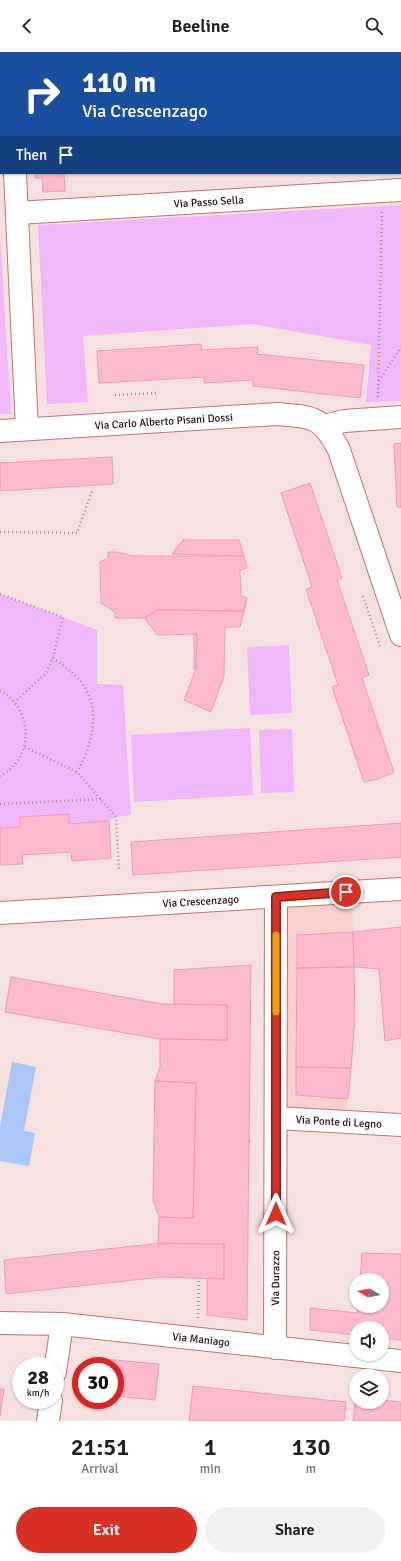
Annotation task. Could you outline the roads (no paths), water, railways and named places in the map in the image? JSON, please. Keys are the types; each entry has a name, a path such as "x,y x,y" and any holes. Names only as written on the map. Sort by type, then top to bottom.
{"street":[{"path":"15,174 27,429"},
{"name":"Via Passo Sella","path":"17,213 392,191"},
{"name":"Via Carlo Alberto Pisani Dossi","path":"0,431 278,414 303,416 321,422 325,426"},
{"path":"401,417 344,421 325,426 339,450 401,635"},
{"name":"Via Crescenzago","path":"0,914 401,889"},
{"name":"Via Durazzo","path":"275,1348 276,897"},
{"name":"Via Ponte di Legno","path":"276,1118 401,1125"},
{"name":"Via Maniago","path":"0,1323 62,1324 401,1361"},
{"path":"57,1357 62,1324"},
{"path":"48,1421 50,1409"}],"water":[{"path":"12,1062 36,1067 24,1131 35,1133 29,1166 0,1161 0,1127"}]}
